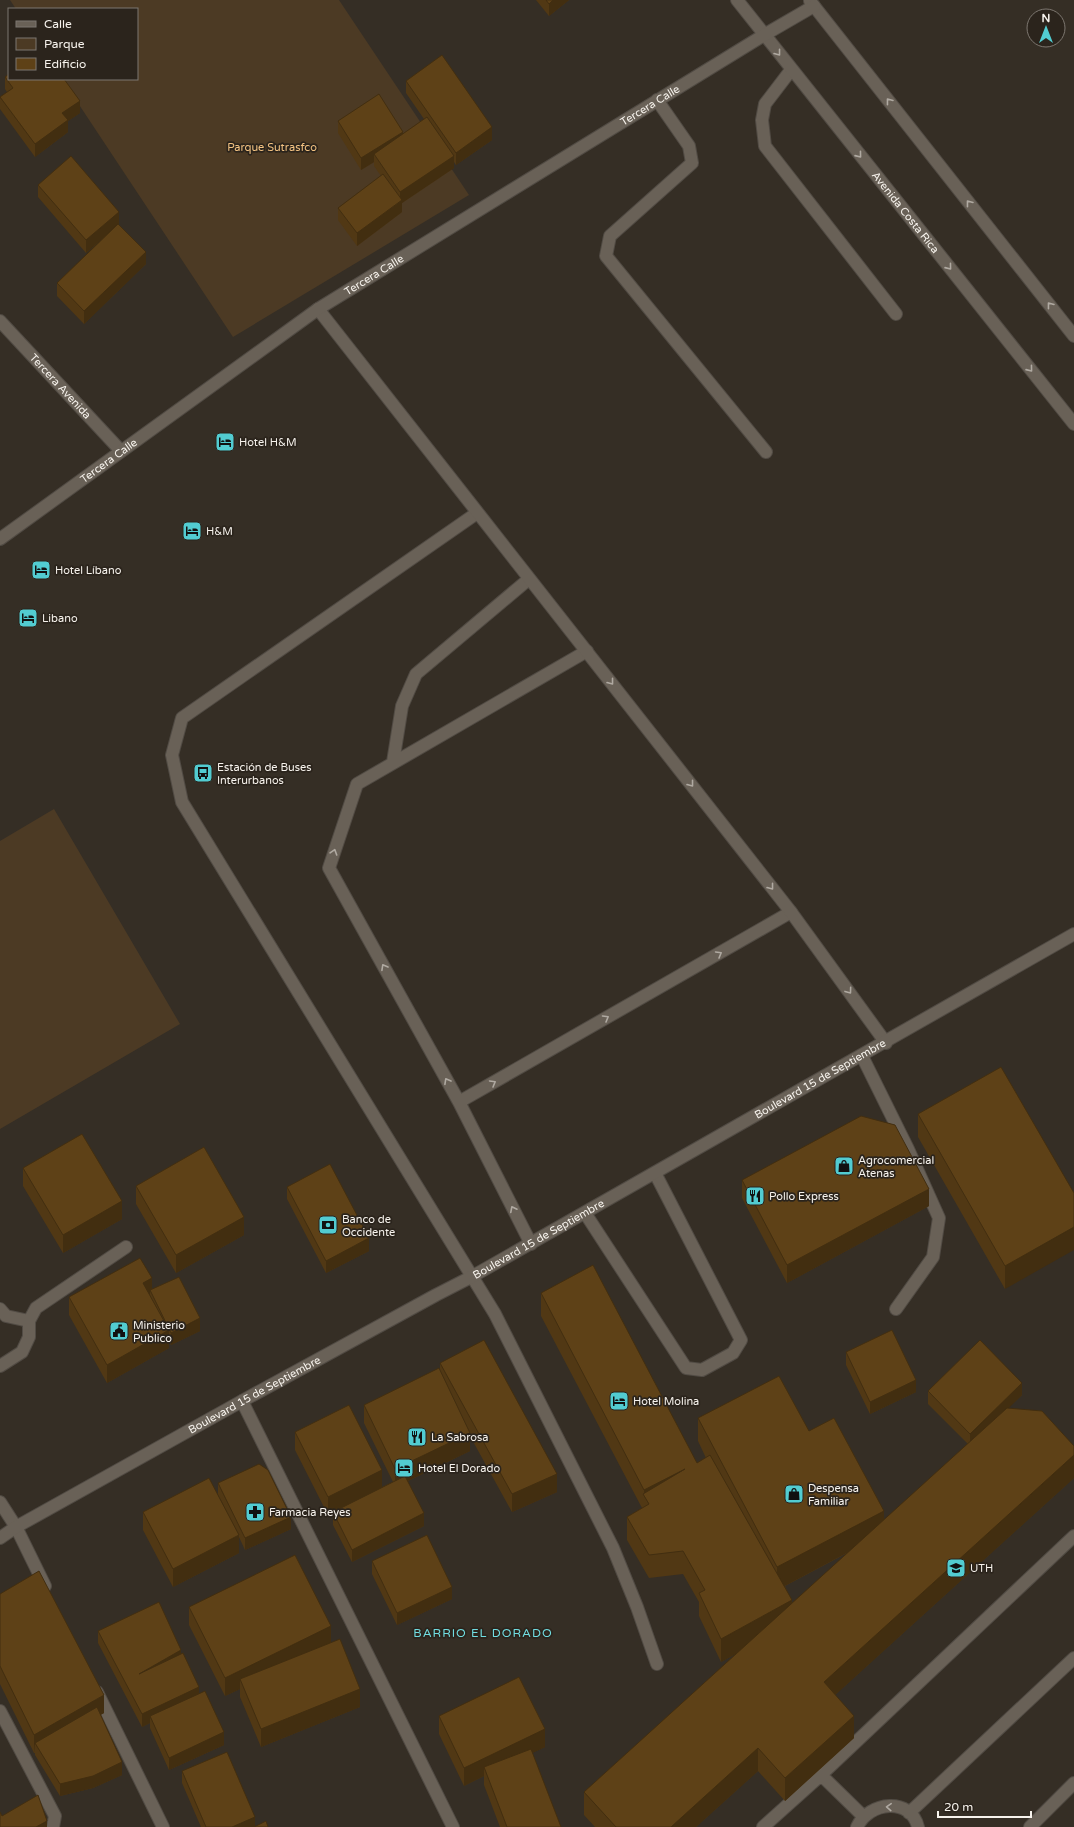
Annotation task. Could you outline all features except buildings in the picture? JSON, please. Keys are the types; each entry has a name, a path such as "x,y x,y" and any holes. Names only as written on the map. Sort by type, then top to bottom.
{"street":[{"name":"Avenida Costa Rica","path":"737,0 1074,424"},
{"name":"Tercera Calle","path":"0,539 318,309 764,35 812,3"},
{"path":"812,3 1074,336"},
{"path":"792,70 764,104 762,120 764,146 896,314"},
{"path":"657,100 689,146 692,163 610,236 606,256 766,452"},
{"path":"318,309 792,912 886,1043"},
{"name":"Tercera Avenida","path":"0,321 121,451"},
{"path":"477,513 182,718 172,755 182,802 495,1314 613,1548 637,1607 657,1664"},
{"path":"394,762 402,706 416,674 529,578"},
{"path":"531,1244 459,1102 329,868 356,784 587,651"},
{"path":"459,1102 792,912"},
{"name":"Boulevard 15 de Septiembre","path":"0,1538 16,1527 242,1401 436,1294 473,1276 531,1244 886,1043 1074,934"},
{"path":"862,1056 908,1149 939,1218 933,1257 896,1309"},
{"path":"585,1213 686,1368 702,1370 733,1353 741,1340 655,1173"},
{"path":"0,1366 22,1352 29,1337 29,1321 36,1308 126,1247"},
{"path":"0,1308 6,1316 29,1321"},
{"path":"242,1401 453,1827"},
{"path":"0,1502 16,1527 51,1599"},
{"path":"763,1827 821,1775 1074,1536"},
{"path":"909,1813 1074,1658"},
{"path":"93,1684 163,1827"},
{"path":"0,1711 55,1816 53,1827"},
{"path":"821,1775 863,1816"},
{"path":"1030,1827 1074,1783"},
{"path":"857,1827 863,1816 874,1809 886,1805 909,1813 917,1823 918,1827"}],"green space":[{"name":"Parque Sutrasfco","path":"10,0 339,0 469,195 233,337 63,80 138,80 138,8 15,8"},
{"path":"54,809 180,1024 0,1129 0,841"}],"place":[{"name":"Hotel H&M","path":"225,442"},
{"name":"H&M","path":"192,531"},
{"name":"Hotel Líbano","path":"41,570"},
{"name":"Libano","path":"28,618"},
{"name":"Estación de Buses Interurbanos","path":"203,773"},
{"name":"Agrocomercial Atenas","path":"844,1166"},
{"name":"Pollo Express","path":"755,1196"},
{"name":"Banco de Occidente","path":"328,1225"},
{"name":"Ministerio Publico","path":"119,1331"},
{"name":"Hotel Molina","path":"619,1401"},
{"name":"La Sabrosa","path":"417,1437"},
{"name":"Hotel El Dorado","path":"404,1468"},
{"name":"Despensa Familiar","path":"794,1494"},
{"name":"Farmacia Reyes","path":"255,1512"},
{"name":"UTH","path":"956,1568"}],"district":[{"name":"BARRIO EL DORADO","path":"483,1633"}]}
